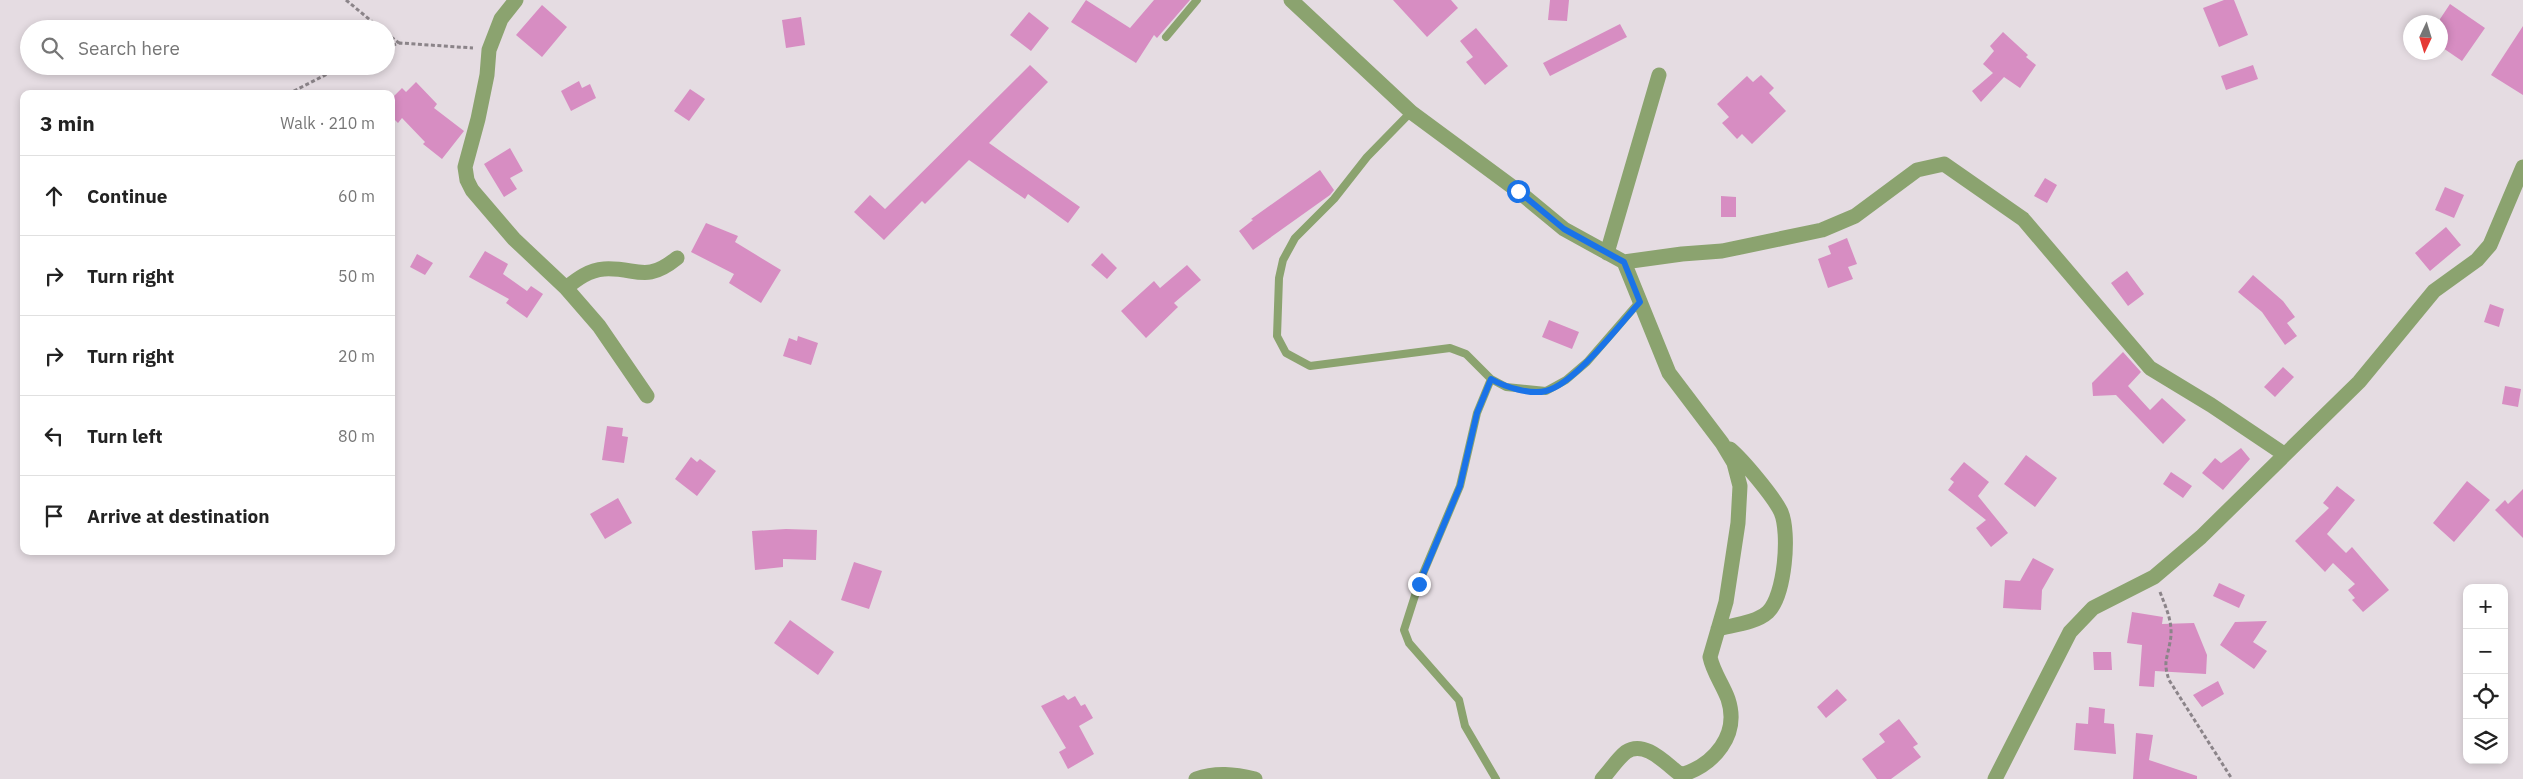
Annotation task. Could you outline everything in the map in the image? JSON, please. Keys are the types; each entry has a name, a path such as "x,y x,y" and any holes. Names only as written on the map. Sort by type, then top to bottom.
{"street":[{"path":"516,0 501,19 489,50 487,75 466,167 467,180 472,190 514,239 566,288 599,326 647,396"},
{"path":"1290,0 1411,112 1518,191 1564,229 1624,262 1722,251 1822,230 1855,216 1917,170 1944,164 2023,219 2150,368 2211,405 2284,454"},
{"path":"1607,253 1659,76"},
{"path":"1995,779 2070,632 2093,608 2154,577 2201,537 2359,382 2434,291 2476,260 2490,245 2523,167"},
{"path":"566,288 583,274 603,269 646,274 663,269 676,258"},
{"path":"1602,779 1627,752 1637,748 1645,749 1682,775 1699,770 1715,756 1728,736 1732,720 1728,697 1710,657 1726,602 1738,523 1740,486 1734,463 1722,443 1669,373 1624,262"},
{"path":"1718,629 1760,617 1769,611 1782,581 1786,536 1781,512 1742,459 1722,443"},
{"path":"1196,779 1209,774 1234,775 1255,779"}],"lane":[{"path":"1166,38 1197,0"},
{"path":"1411,112 1367,157 1334,198 1295,238 1284,260 1279,278 1277,336 1286,353 1310,366 1450,348 1466,354 1491,379 1506,387 1546,391 1566,380 1587,362 1640,302"},
{"path":"1491,379 1477,413 1460,486 1419,584 1404,630 1409,643 1459,700 1465,726 1496,779"}],"path":[{"path":"346,0 370,20"},
{"path":"395,39 400,43"},
{"path":"395,44 400,43 489,50"},
{"path":"296,90 325,75"},
{"path":"2154,577 2168,612 2171,626 2170,641 2164,663 2169,680 2232,779"}],"building":[{"path":"1086,0 1130,28 1154,0 1190,0 1157,38 1154,35 1136,63 1071,22"},
{"path":"1393,0 1451,0 1458,8 1427,37"},
{"path":"1550,0 1569,0 1567,21 1548,20"},
{"path":"2224,0 2234,0 2248,35 2219,47 2203,8"},
{"path":"2450,4 2485,28 2462,61 2448,51 2448,15 2443,15"},
{"path":"542,5 567,27 542,57 516,35"},
{"path":"1029,12 1049,28 1031,51 1010,35"},
{"path":"801,17 805,45 786,48 782,20"},
{"path":"1620,24 1627,37 1550,76 1543,63"},
{"path":"2523,26 2523,95 2491,75"},
{"path":"1476,28 1508,66 1485,85 1466,62 1473,57 1460,41"},
{"path":"2003,32 2036,65 2020,88 2004,77 1981,102 1972,91 1993,73 1983,64 1994,51 1990,46"},
{"path":"1030,65 1048,82 989,143 1080,207 1068,223 1028,194 1025,199 969,160 925,204 922,201 884,240 854,212 870,195 885,209"},
{"path":"2253,65 2258,79 2226,90 2221,76"},
{"path":"1761,75 1774,88 1769,93 1786,111 1752,144 1742,134 1737,139 1722,123 1729,117 1717,104 1747,76 1753,82"},
{"path":"579,81 582,88 590,84 596,98 571,111 561,91"},
{"path":"416,82 437,104 434,108 464,131 442,159 423,144 425,142 402,118 398,123 395,120 395,95 402,88 406,92"},
{"path":"690,89 705,99 689,121 674,111"},
{"path":"510,148 523,171 510,178 517,189 504,197 484,164"},
{"path":"1320,170 1334,190 1330,195 1253,250 1239,231 1253,220 1251,219"},
{"path":"2045,178 2057,185 2047,203 2034,196"},
{"path":"2445,187 2464,195 2454,218 2435,210"},
{"path":"1721,196 1736,197 1736,217 1721,217"},
{"path":"706,223 738,236 735,242 781,270 761,303 729,283 734,274 691,252"},
{"path":"2446,227 2461,245 2430,271 2415,253"},
{"path":"1847,238 1857,264 1848,267 1853,279 1828,288 1818,259 1831,254 1828,246"},
{"path":"485,251 508,264 503,274 527,291 531,286 543,294 527,318 506,303 509,299 469,277"},
{"path":"1102,253 1117,268 1107,279 1091,265"},
{"path":"417,254 433,263 425,275 410,267"},
{"path":"1187,265 1201,280 1174,303 1178,307 1146,338 1121,311 1154,281 1160,288"},
{"path":"2127,271 2144,294 2128,306 2111,283"},
{"path":"2253,275 2283,301 2295,317 2287,323 2297,336 2285,345 2262,312 2238,292"},
{"path":"2490,304 2504,309 2499,327 2484,322"},
{"path":"1549,320 1579,332 1572,349 1542,337"},
{"path":"798,336 818,343 811,365 783,356 789,338 797,341"},
{"path":"2123,352 2141,372 2128,386 2150,410 2162,398 2186,420 2163,444 2116,395 2093,396 2092,383"},
{"path":"2283,367 2294,377 2275,397 2264,387"},
{"path":"2505,386 2521,389 2518,407 2502,404"},
{"path":"607,426 623,428 622,436 628,437 624,463 602,460"},
{"path":"2241,448 2250,459 2223,490 2202,473 2215,458 2221,463"},
{"path":"2026,455 2057,478 2035,507 2004,484"},
{"path":"691,457 697,462 700,459 716,471 697,496 675,479"},
{"path":"1964,462 1989,482 1978,496 2008,533 1991,547 1976,528 1986,520 1948,490 1954,482 1950,479"},
{"path":"2171,472 2192,486 2183,498 2163,484"},
{"path":"2467,481 2490,500 2454,542 2433,523"},
{"path":"2337,486 2355,500 2327,534 2346,553 2352,547 2389,590 2363,612 2352,600 2355,598 2348,590 2355,584 2333,563 2325,572 2295,541 2329,508 2323,503"},
{"path":"2523,489 2523,538 2495,510 2505,500 2508,504"},
{"path":"618,498 632,523 605,539 590,514"},
{"path":"817,530 816,560 783,559 783,567 755,570 752,531"},
{"path":"2033,558 2054,569 2042,590 2041,610 2003,608 2005,580 2020,581"},
{"path":"854,562 882,571 869,609 841,600"},
{"path":"2219,583 2245,595 2239,608 2213,596"},
{"path":"2132,612 2163,617 2162,624 2194,623 2207,655 2206,674 2155,671 2154,687 2139,686 2142,645 2127,643"},
{"path":"790,620 834,652 818,675 774,643"},
{"path":"2267,621 2253,642 2267,651 2254,669 2220,645 2235,622"},
{"path":"2093,652 2111,652 2112,670 2094,670"},
{"path":"2218,681 2224,694 2202,707 2193,695"},
{"path":"1837,689 1847,700 1826,718 1817,707"},
{"path":"1064,695 1068,700 1075,696 1081,706 1085,704 1093,718 1079,726 1094,754 1068,769 1059,752 1066,748 1041,706"},
{"path":"2089,707 2105,709 2104,723 2114,724 2116,754 2074,750 2076,723 2088,724"},
{"path":"1899,719 1918,744 1913,747 1921,757 1891,779 1877,779 1862,759 1885,742 1879,734"},
{"path":"2136,733 2153,735 2149,760 2197,776 2197,779 2133,779"}],"route":[{"path":"1419,584 1438,543 1460,486 1477,413 1491,379 1506,387 1546,391 1566,380 1587,362 1640,302 1624,262 1564,229 1518,191"}]}
